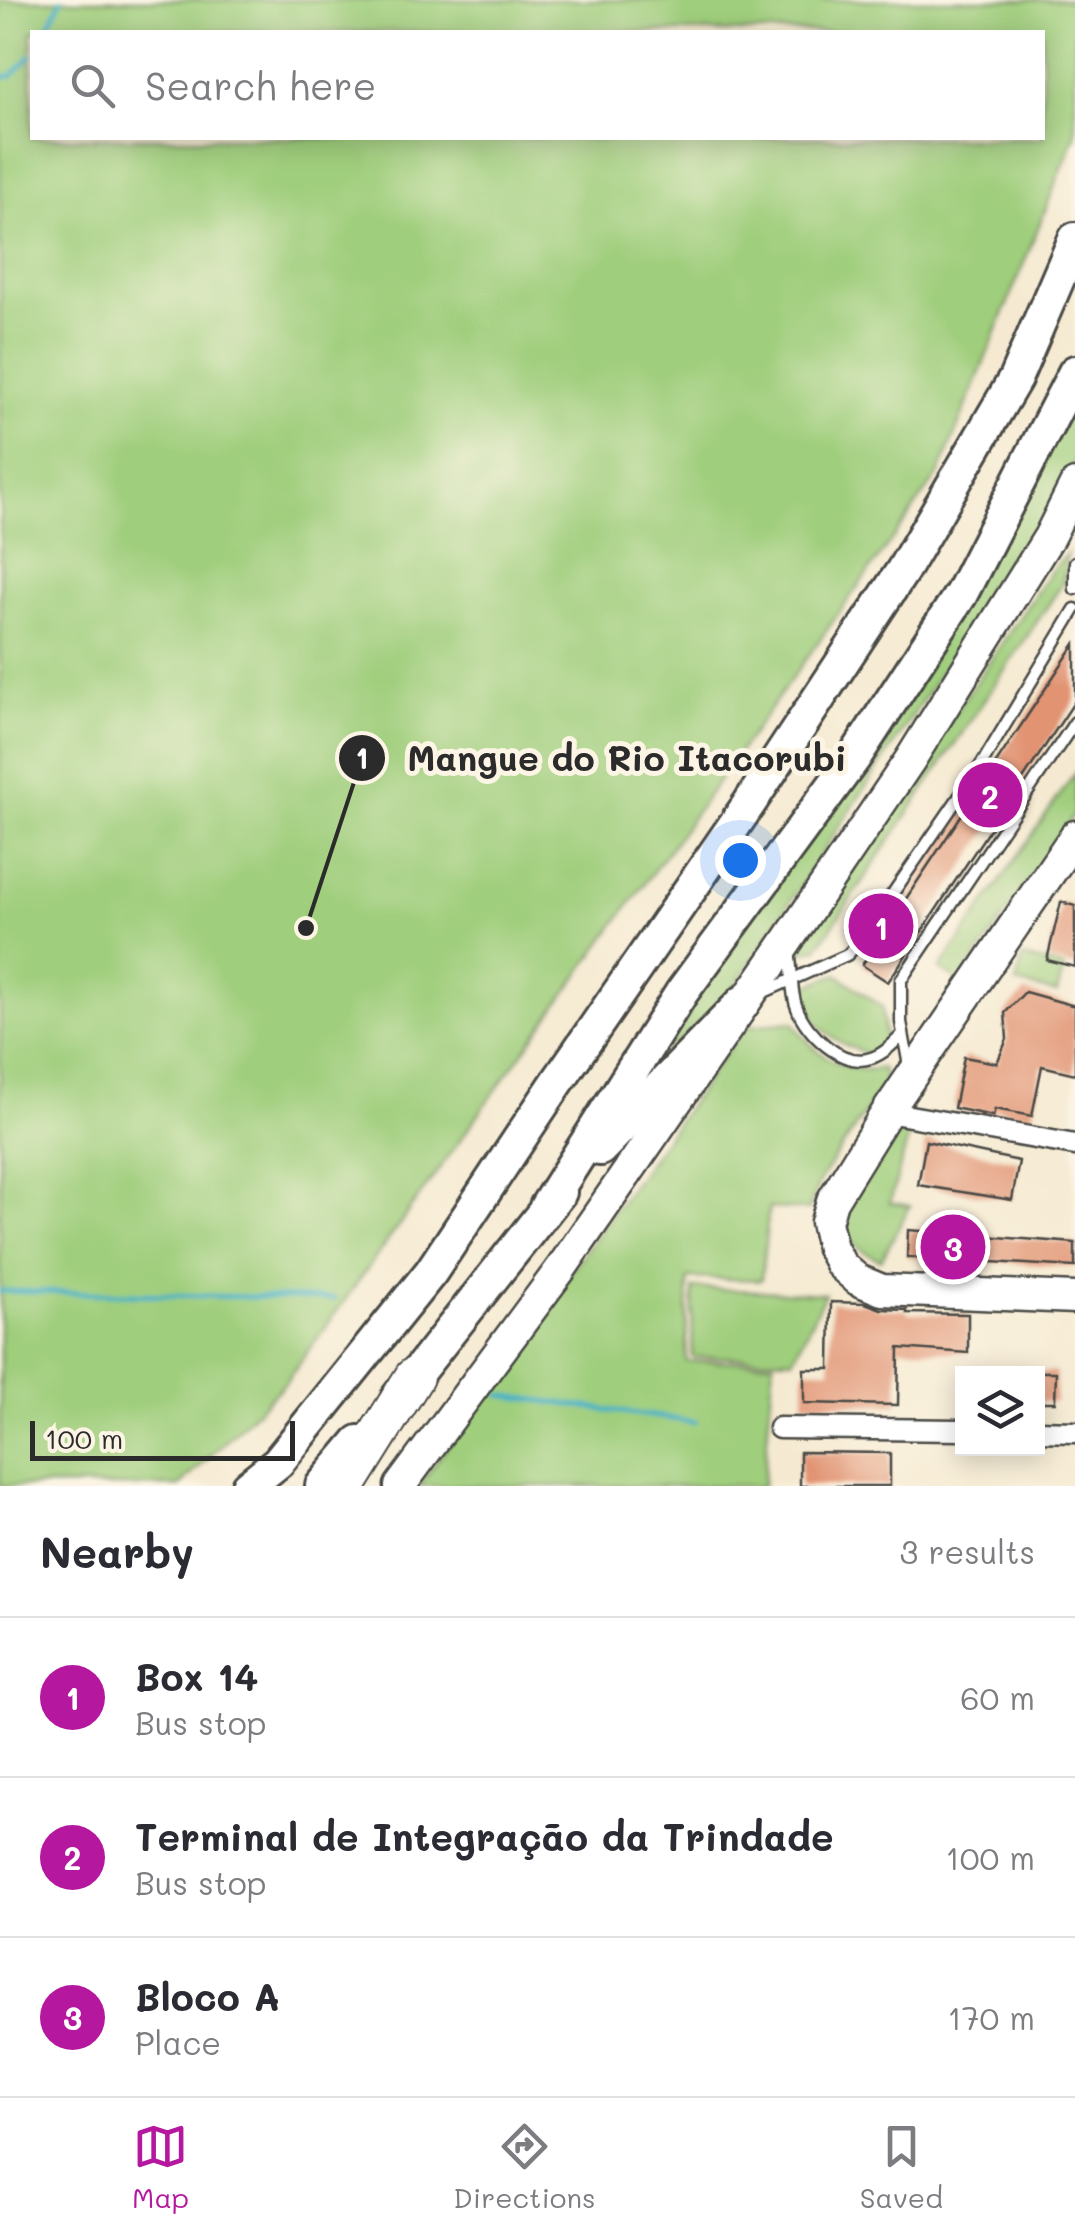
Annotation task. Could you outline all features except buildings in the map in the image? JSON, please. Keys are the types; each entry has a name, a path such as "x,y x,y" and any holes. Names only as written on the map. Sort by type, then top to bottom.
{"highway":[{"path":"346,1486 414,1377"}],"main road":[{"path":"248,1486 267,1474 431,1272 804,720 902,570 1016,378 1075,239"},
{"path":"991,421 1070,391"},
{"path":"546,1208 682,992 854,758 961,594 1070,391"},
{"path":"400,1486 560,1270 910,760 1062,531 1075,485"},
{"path":"1075,836 887,1112 832,1201 826,1222 841,1266 858,1280 882,1290 1075,1298"},
{"path":"322,1486 414,1377 546,1208 743,1002"}],"street":[{"path":"887,1112 1075,1145"},
{"path":"780,1428 955,1430"},
{"path":"1045,1431 1075,1432"}],"lane":[{"path":"1075,562 1075,589"},
{"path":"743,1002 847,955 858,944 981,765 1075,609"},
{"path":"912,1076 903,1034 901,980 1075,722"},
{"path":"786,943 794,999 805,1025 842,1056 868,1060 903,1034"}],"green space":[{"path":"0,0 1075,0 1075,136 939,474 286,1382 180,1486 0,1486"},
{"path":"1075,416 1075,459 1047,512 728,996 663,1056 721,952 1064,417"},
{"path":"1067,554 1063,583 817,949 791,953 1051,571"},
{"path":"1075,773 1075,813 960,982 940,969"},
{"path":"1023,957 1064,968 1057,993 1016,983"},
{"path":"837,974 882,1007 885,1043 869,1054 824,1031 804,1001 801,988"},
{"path":"793,1022 831,1060 855,1069 882,1068 886,1081 820,1180 809,1210 769,1208 761,1280 688,1278 686,1361 774,1362 763,1486 419,1486 745,1026"},
{"path":"911,1128 890,1203 910,1206 881,1260 850,1241 845,1219 866,1171 890,1142"},
{"path":"693,1288 825,1294 793,1359 692,1357"}],"waterway":[{"path":"47,30 61,0"},
{"path":"0,77 11,76 30,57"},
{"path":"0,1291 335,1299"},
{"path":"500,1395 695,1422"}],"place":[{"name":"Terminal de Integração da Trindade","path":"990,795"},
{"name":"Box 14","path":"881,926"},
{"name":"Mangue do Rio Itacorubi","path":"306,928"},
{"name":"Bloco A","path":"953,1247"}]}
